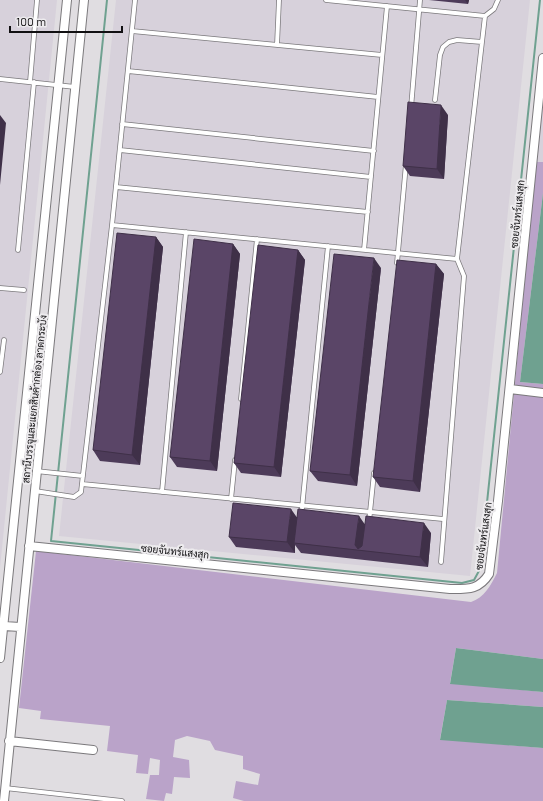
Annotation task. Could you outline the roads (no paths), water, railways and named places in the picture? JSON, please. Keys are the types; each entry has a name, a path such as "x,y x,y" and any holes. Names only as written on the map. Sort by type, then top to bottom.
{"street":[{"name":"สถานีบรรจุและแยกสินค้ากล่อง ลาดกระบัง","path":"0,658 2,626 67,0"},
{"name":"สถานีบรรจุและแยกสินค้ากล่อง ลาดกระบัง","path":"4,801 20,627 84,0"},
{"name":"ซอยจันทร์แสงสุก","path":"29,546 470,590 484,582 489,574 539,134 543,58"},
{"path":"510,389 543,392"},
{"path":"2,626 20,627"},
{"path":"9,741 93,750"}],"lane":[{"path":"18,250 32,82 37,0"},
{"path":"34,490 74,497 81,492 112,225 135,0"},
{"path":"276,44 279,0"},
{"path":"326,0 351,1 485,16 494,9 498,0"},
{"path":"410,111 420,0"},
{"path":"364,250 387,6"},
{"path":"441,562 443,519 464,276 457,259 485,16"},
{"path":"132,31 382,55"},
{"path":"435,100 440,55 443,47 449,42 457,40 482,42"},
{"path":"128,71 378,97"},
{"path":"0,79 76,87"},
{"path":"122,124 374,151"},
{"path":"120,150 371,177"},
{"path":"397,269 406,158"},
{"path":"116,188 368,212"},
{"path":"112,225 457,259"},
{"path":"162,492 186,232"},
{"path":"240,405 257,239"},
{"path":"301,514 328,246"},
{"path":"0,288 24,290"},
{"path":"0,372 4,340"},
{"path":"231,499 236,452"},
{"path":"369,527 375,466"},
{"path":"36,471 83,476"},
{"path":"82,484 443,519"},
{"path":"5,788 83,799 122,801"}],"waterway":[{"path":"107,0 51,541 462,583 474,580 480,569 540,0"}]}
